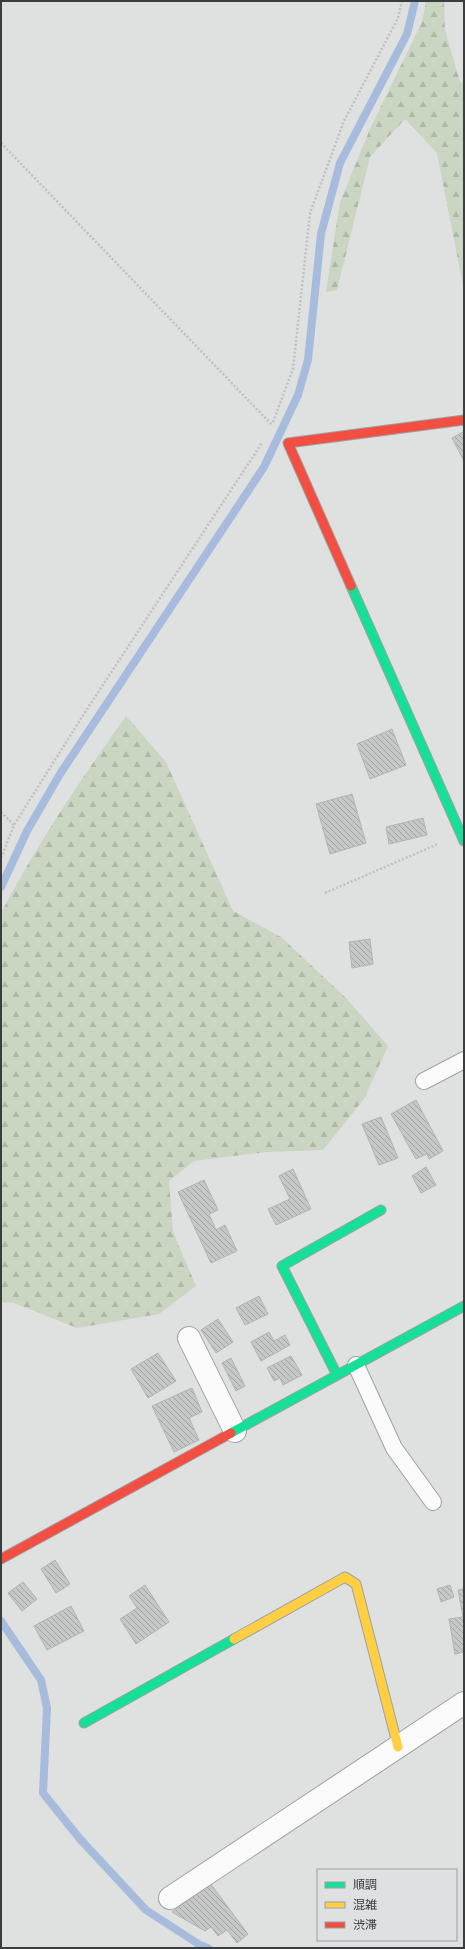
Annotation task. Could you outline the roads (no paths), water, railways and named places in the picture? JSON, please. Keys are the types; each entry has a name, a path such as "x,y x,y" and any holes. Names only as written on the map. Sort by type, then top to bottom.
{"street":[{"path":"462,838 288,443 464,420"},
{"path":"337,1375 282,1266 381,1210"},
{"path":"1,1558 464,1306"},
{"path":"189,1338 235,1431"},
{"path":"84,1723 345,1577 356,1584 398,1747"},
{"path":"170,1898 464,1703"}],"lane":[{"path":"424,1081 464,1060"},
{"path":"356,1365 394,1448 433,1502"}],"waterway":[{"path":"1,887 27,831 60,774 264,467 298,395 308,360 321,234 340,163 407,34 415,1"},
{"path":"1,1621 41,1680 47,1708 43,1793 80,1839 146,1910 200,1945 208,1948"}]}
